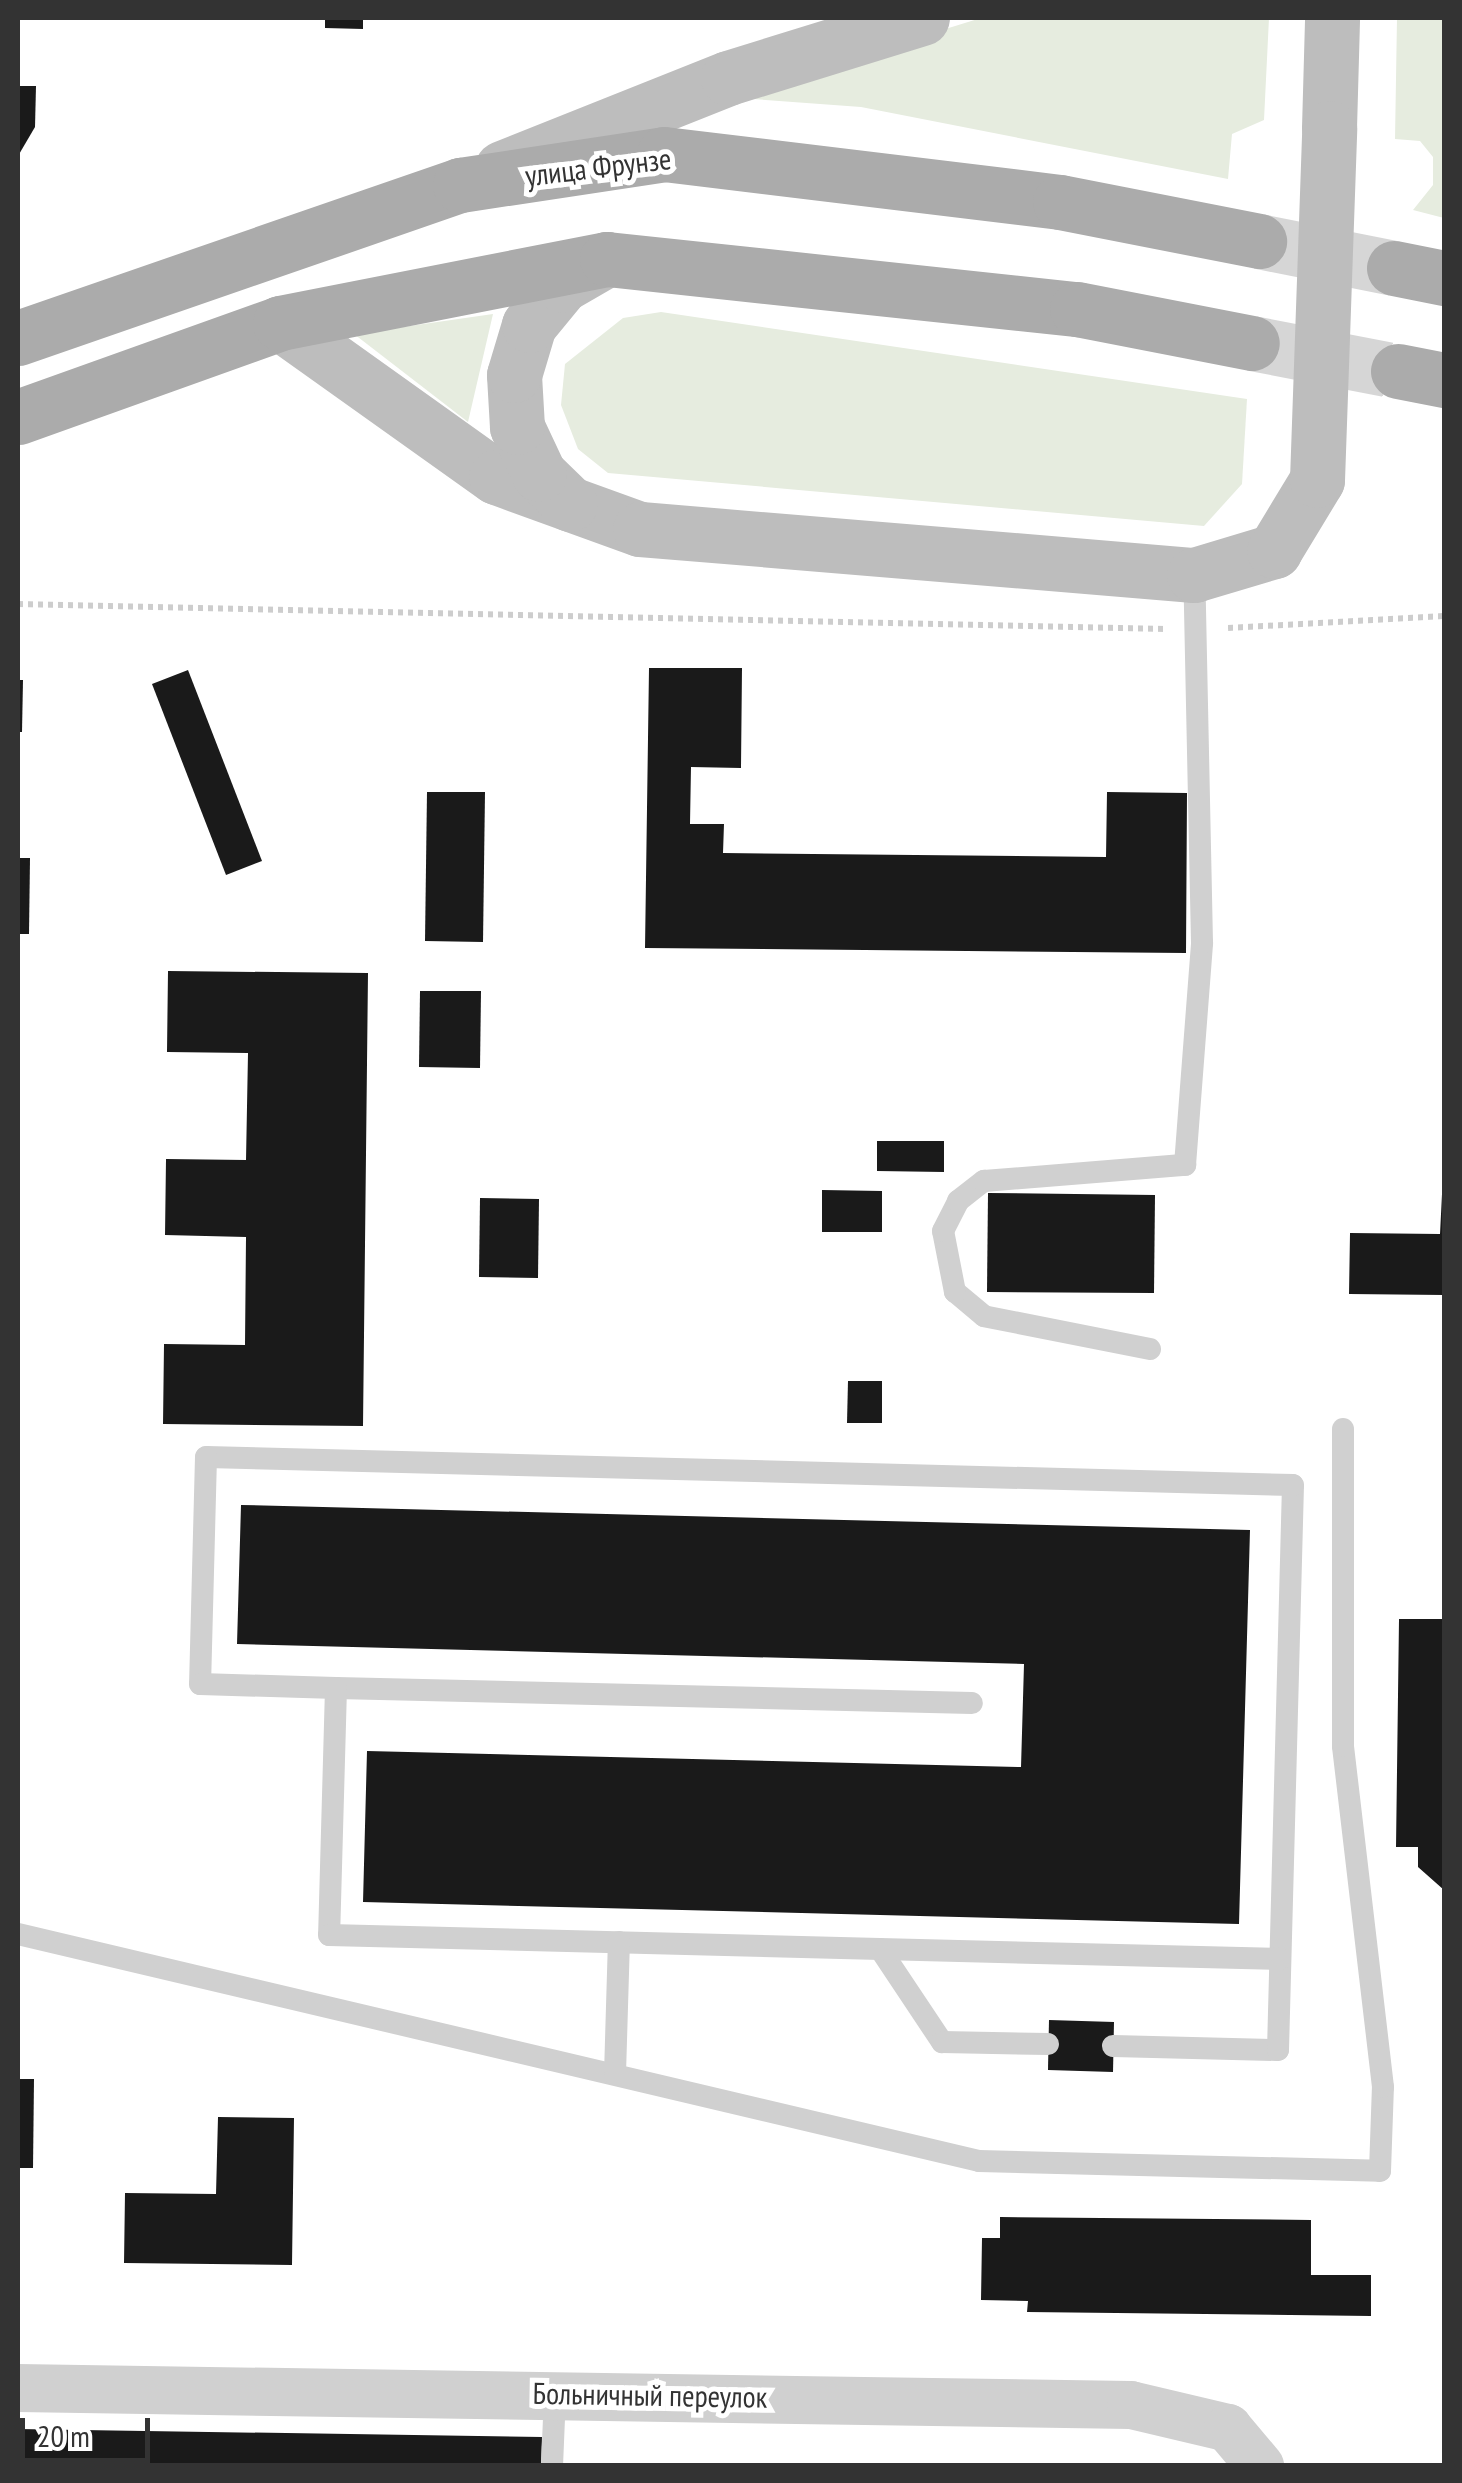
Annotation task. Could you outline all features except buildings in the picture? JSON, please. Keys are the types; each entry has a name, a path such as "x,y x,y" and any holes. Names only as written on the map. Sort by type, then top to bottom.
{"main road":[{"path":"460,185 728,78 922,18"},
{"path":"280,323 496,476 576,510 640,529 1194,575 1274,551 1317,480 1332,18"},
{"name":"улица Фрунзе","path":"18,338 460,185 664,154 1060,202 1258,242"},
{"path":"576,510 539,474 517,427 514,375 529,326 562,285 607,259"},
{"path":"18,417 280,323 607,259 1077,309 1252,343"}],"street":[{"name":"Больничный переулок","path":"18,2388 555,2393 1131,2405 1228,2428 1260,2466"}],"lane":[{"path":"1150,1349 984,1316 955,1292 943,1231 958,1201 984,1181 1185,1165 1202,943 1194,575"},
{"path":"18,1934 979,2160 1380,2171 1382,2087 1343,1746 1343,1429"},
{"path":"972,1703 200,1684 206,1458 1293,1484 1278,2050 1113,2046"},
{"path":"336,1688 329,1935 1280,1958"},
{"path":"615,2074 618,1942"},
{"path":"880,1949 942,2042 1048,2044"},
{"path":"552,2466 555,2393"}],"path":[{"path":"18,604 1196,630 1444,616"}],"shaded area":[{"path":"981,18 1269,18 1264,120 1232,134 1228,179 861,107 726,97"},
{"path":"1397,18 1444,18 1444,218 1413,210 1433,185 1433,157 1420,141 1395,139"},
{"path":"661,312 1247,399 1242,484 1204,526 608,473 578,449 561,405 565,364 623,318"},
{"path":"493,314 468,422 354,334"}],"tunnel":[{"path":"1259,241 1394,268"},
{"path":"1252,343 1398,371"}]}
